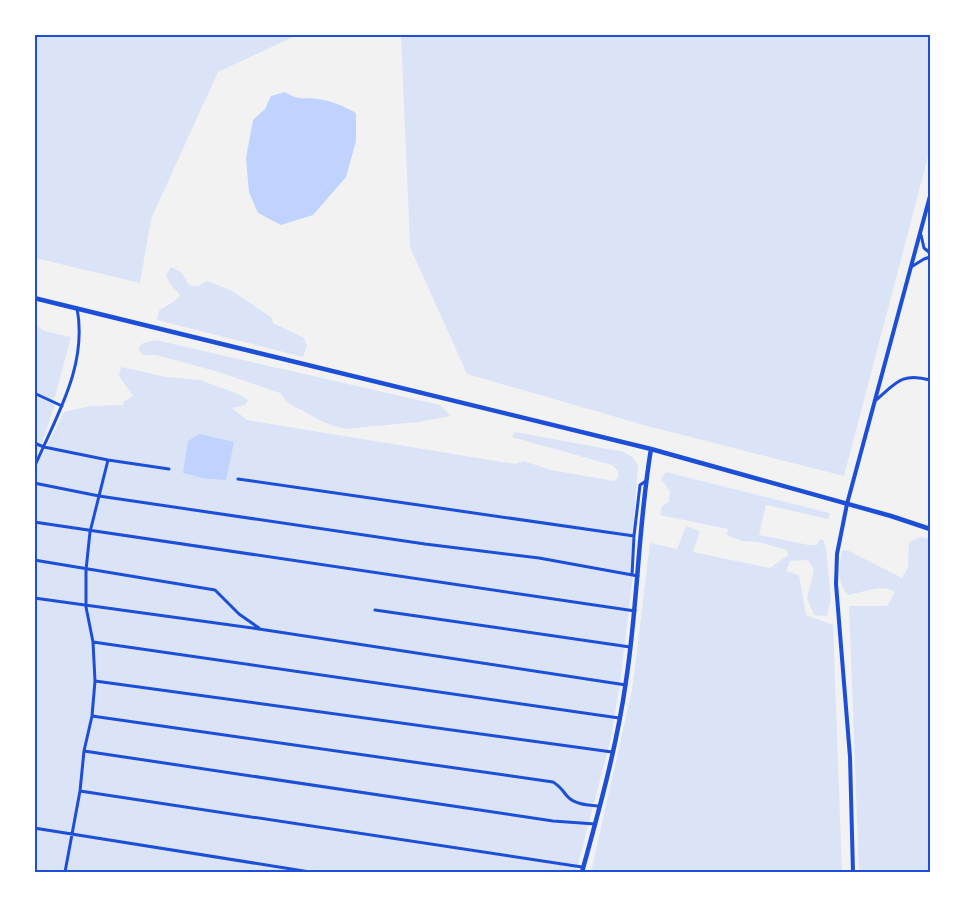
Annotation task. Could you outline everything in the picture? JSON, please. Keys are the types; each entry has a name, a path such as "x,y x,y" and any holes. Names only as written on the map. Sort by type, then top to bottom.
{"main road":[{"path":"34,298 651,449 930,529"},
{"path":"583,870 626,684 635,611 635,575 651,449"}],"street":[{"path":"853,873 850,757 836,584 837,554 848,504 930,196"},
{"path":"911,267 930,255 924,248 921,233"},
{"path":"34,468 70,385 81,342 77,308"},
{"path":"876,400 901,379 910,376 930,380"},
{"path":"34,393 62,406"},
{"path":"34,443 108,460 169,469"},
{"path":"65,873 80,790 84,751 92,716 95,681 93,642 86,607 86,570 90,532 108,460"},
{"path":"238,479 634,537"},
{"path":"34,483 99,496 539,558 635,575 634,537 640,485 646,481"},
{"path":"34,522 635,611"},
{"path":"34,560 215,590 238,614 259,629"},
{"path":"34,598 626,684"},
{"path":"375,610 630,647"},
{"path":"93,642 619,718"},
{"path":"95,681 576,749 612,752"},
{"path":"92,716 553,782 561,787 568,798 581,805 599,806"},
{"path":"84,751 553,821 595,824"},
{"path":"80,790 583,870"},
{"path":"34,828 309,873"}],"shaded area":[{"path":"35,34 297,35 218,72 151,219 140,283 35,258"},
{"path":"401,35 930,35 930,149 844,476 647,426 467,374 410,247"},
{"path":"171,267 181,272 189,285 198,286 207,281 232,291 272,318 273,323 304,338 307,346 303,357 157,320 159,311 180,295 170,284 166,275"},
{"path":"35,325 45,331 71,337 55,397 51,398 56,401 35,463"},
{"path":"155,340 440,405 451,416 418,422 345,429 325,423 288,403 280,393 219,372 156,355 143,355 138,350 141,344"},
{"path":"121,367 167,377 200,380 238,394 248,400 245,405 232,408 247,420 515,464 524,461 551,470 614,481 618,478 618,471 612,465 512,437 515,432 624,452 632,457 638,465 633,575 620,683 611,738 576,872 35,872 34,471 64,412 91,406 124,405 123,402 133,396 119,376"},
{"path":"666,472 830,513 828,519 766,505 759,535 809,545 817,545 820,539 824,541 826,549 831,599 827,616 814,615 807,598 814,570 808,560 790,561 786,571 799,575 806,615 833,625 842,872 591,872 632,690 650,543 677,549 686,526 700,531 693,552 770,568 788,555 787,550 758,542 742,541 727,535 728,529 660,515 662,506 669,502 670,491 661,479"},
{"path":"921,537 930,539 930,872 859,872 849,606 887,606 895,592 878,588 848,595 840,579 842,551 847,550 902,578 908,567 909,542"}],"water":[{"path":"285,92 297,98 328,101 356,113 356,141 346,177 313,215 281,225 258,213 249,192 246,158 253,120 265,109 271,96"},
{"path":"200,434 234,442 226,480 202,478 183,473 188,441"}]}
